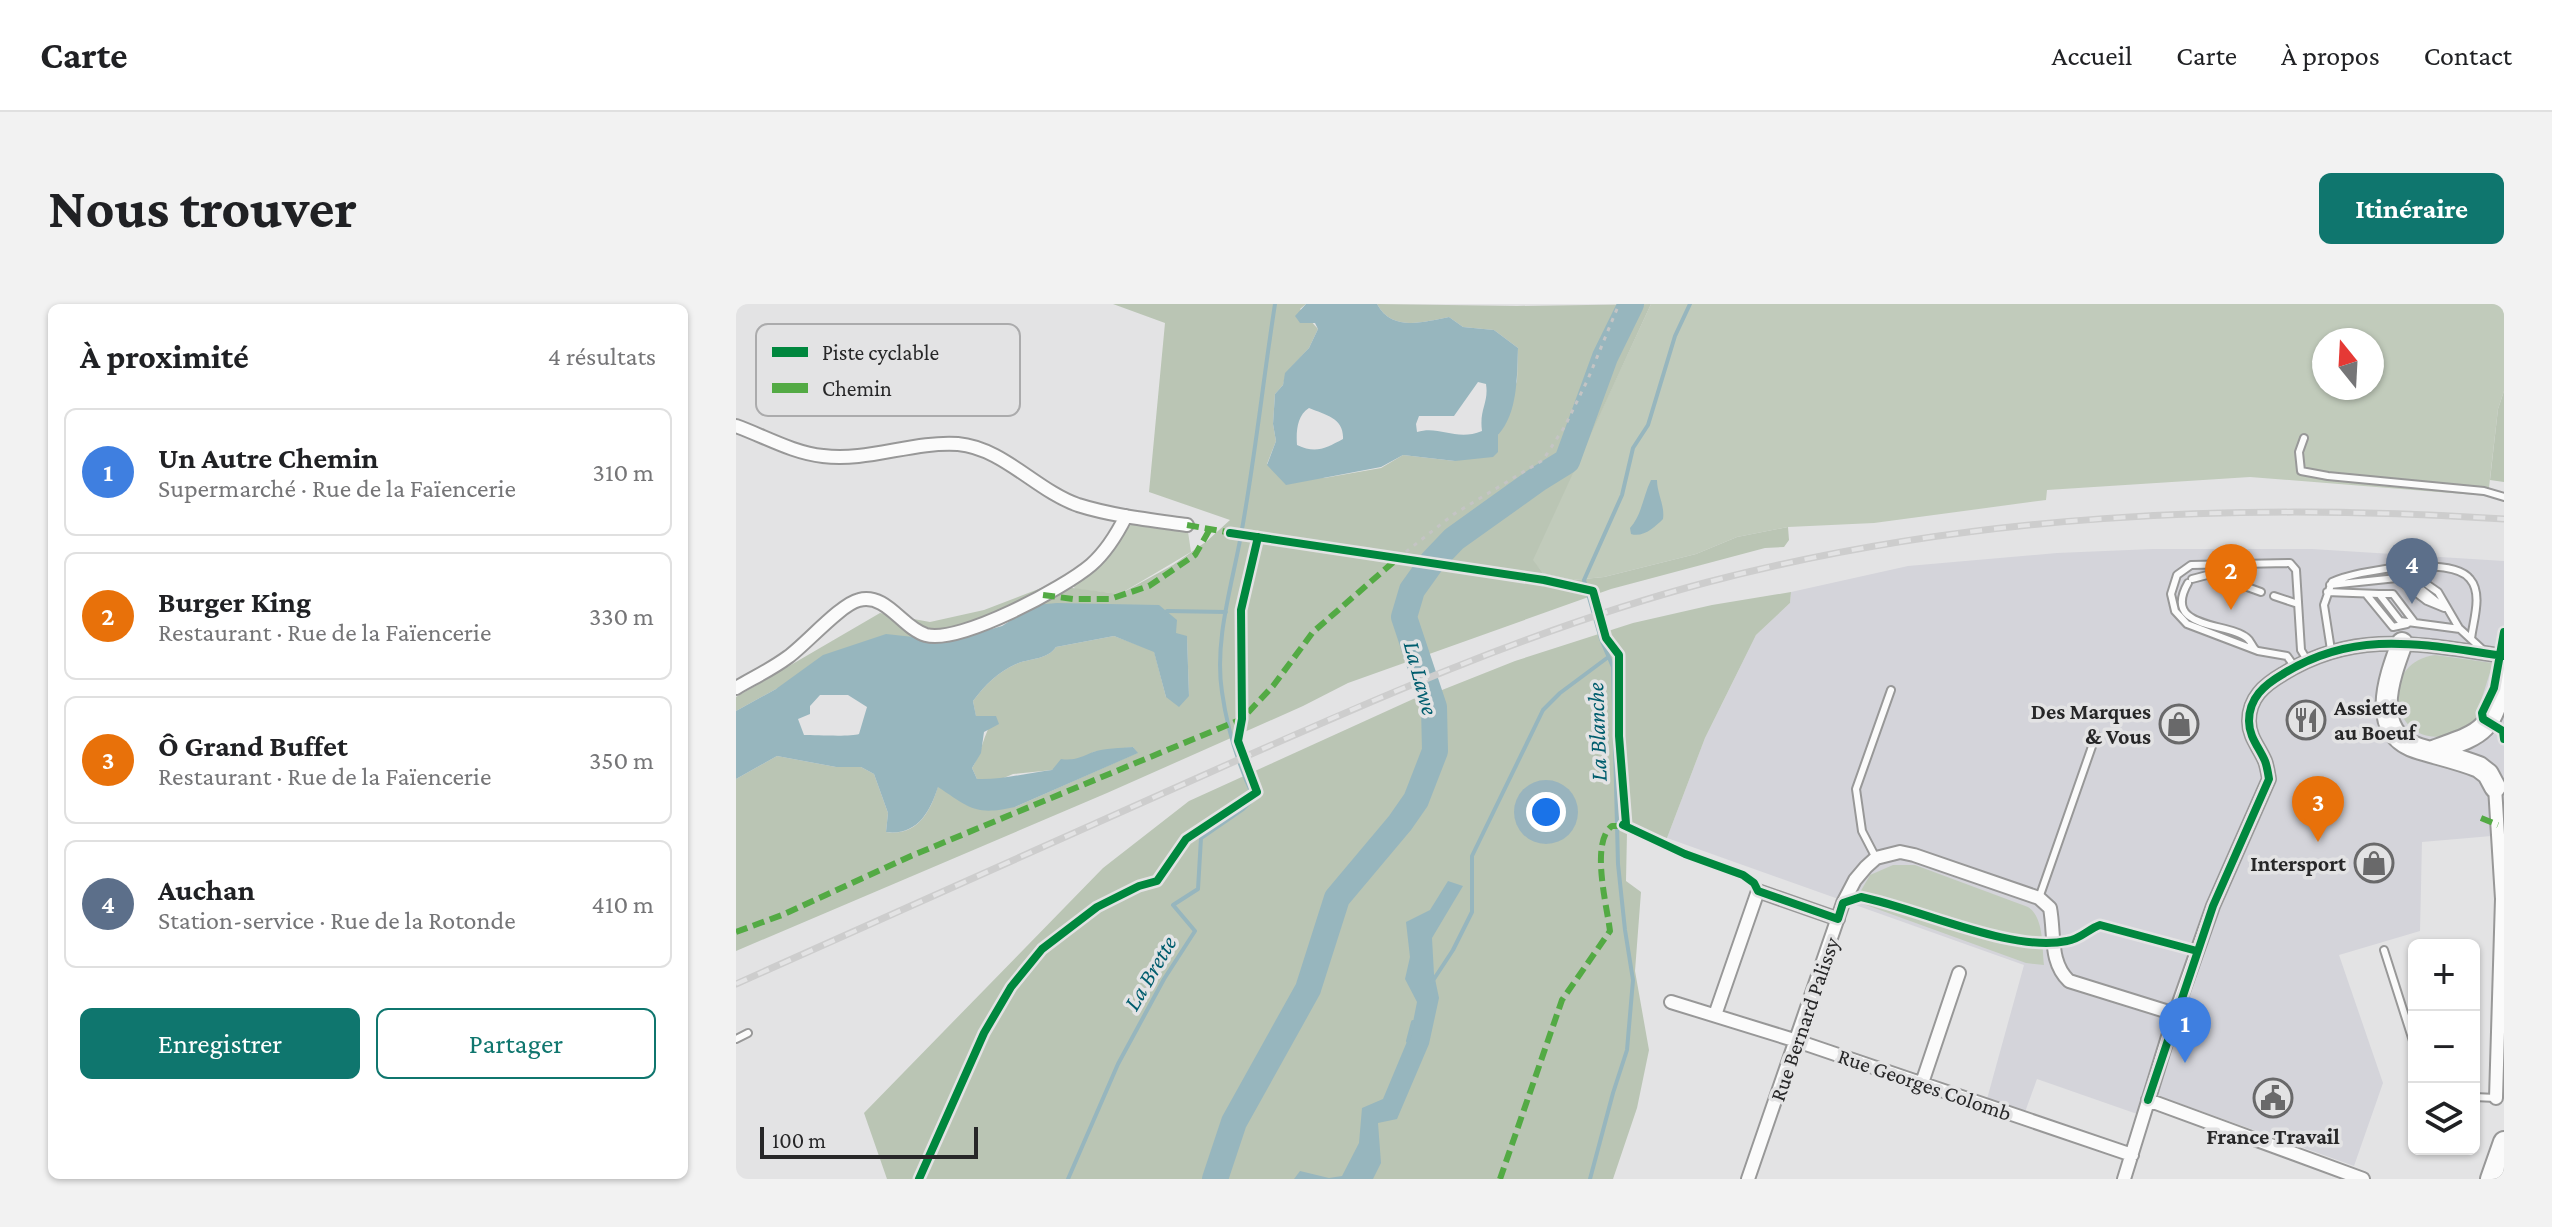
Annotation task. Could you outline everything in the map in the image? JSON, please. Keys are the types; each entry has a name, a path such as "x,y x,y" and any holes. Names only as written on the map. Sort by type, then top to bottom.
{"main road":[{"path":"2402,643 2385,699 2386,712 2395,731 2409,744 2479,767 2488,774 2495,787"},
{"path":"2433,751 2476,736 2488,723 2504,676"},
{"path":"2491,1179 2504,1142"}],"street":[{"path":"736,426 824,457 958,444 983,451 1076,504 1126,516 1187,525"},
{"path":"736,688 787,658 842,608 858,600 874,599 892,610 913,630 929,636 953,635 983,624 1033,601 1090,565 1116,538 1126,516"},
{"path":"2124,1179 2175,1014 2213,906 2269,779 2249,723 2253,701 2264,686 2294,666 2331,650 2376,642 2504,656"},
{"path":"2495,787 2502,899 2502,1018 2496,1098"},
{"path":"1876,858 1900,852 1914,855 2039,898 2050,908 2059,971 2069,981 2175,1014"},
{"name":"Rue Bernard Palissy","path":"1748,1179 1838,919 1855,880 1876,858"},
{"path":"1715,1015 1758,891 1838,919"},
{"path":"1922,1083 1959,973"},
{"name":"Rue Georges Colomb","path":"1671,1002 1797,1041 2132,1155"},
{"path":"2148,1100 2354,1178"}],"lane":[{"path":"2304,438 2299,452 2301,471 2484,491 2504,497"},
{"path":"2294,666 2287,656 2256,650 2187,624 2172,604 2172,584 2177,575 2191,565 2290,563 2296,570 2301,650 2307,660"},
{"path":"2331,650 2324,605 2329,588 2346,575 2429,566 2445,566 2470,578 2477,594 2471,639"},
{"path":"2256,650 2247,637 2200,623 2184,609 2183,599 2190,581 2211,574 2261,592"},
{"path":"2329,588 2415,576 2438,592 2460,629 2486,654"},
{"path":"2397,578 2427,601 2447,610"},
{"path":"2329,588 2393,594 2415,623"},
{"path":"2366,593 2393,627 2415,623 2460,629"},
{"path":"2274,596 2298,604"},
{"path":"1876,858 1862,831 1856,789 1891,690"},
{"path":"2039,898 2096,735"},
{"path":"2384,950 2408,1025"},
{"path":"736,1039 748,1033"},
{"path":"2480,1097 2496,1098"}],"path":[{"path":"1398,558 1454,514 1543,460 1565,426 1619,304"}],"shaded area":[{"path":"2153,549 2312,549 2504,561 2504,838 2503,835 2422,842 2420,931 2339,955 2383,1083 2354,1166 2148,1092 2140,1115 2037,1079 2025,1112 1987,1099 2024,965 1667,838 1705,738 1756,635 1790,603 1791,592 1908,566 2057,553"}],"green space":[{"path":"1113,304 1306,304 1300,309 1318,329 1309,348 1286,373 1283,385 1275,394 1273,424 1276,441 1267,464 1324,478 1381,468 1403,455 1455,461 1498,435 1517,381 1518,348 1494,330 1463,327 1449,317 1400,322 1383,313 1377,304 1651,304 1533,560 1543,573 1573,580 1604,577 1696,554 1737,537 1788,527 1789,540 1784,547 1765,548 1611,589 1348,683 1107,793 736,951 736,779 777,756 836,767 861,767 874,774 888,813 886,832 897,832 921,820 938,786 1015,807 1137,753 1133,747 1093,752 1086,758 1070,760 1052,770 1013,774 999,780 977,779 972,768 996,716 976,717 973,701 992,680 1016,664 1043,657 1056,647 1114,636 1154,651 1166,697 1189,696 1187,637 1035,605 984,632 927,640 776,689 736,711 736,697 880,613 930,622 984,610 1049,585 1120,594 1173,565 1230,520 1149,492 1165,323"},
{"path":"1651,304 2504,304 2504,391 2498,409 2488,496 2250,477 2047,490 2046,500 1874,523 1788,527 1737,537 1696,554 1604,577 1573,580 1543,573 1532,560"},
{"path":"2504,391 2504,482 2490,480 2498,409"},
{"path":"1139,518 1187,525 1191,552 1120,594 1075,589 1070,578"},
{"path":"1791,592 1790,603 1756,635 1705,738 1667,838 1627,832 1626,881 1641,892 1635,971 1649,1050 1637,1108 1613,1179 887,1179 864,1113 1103,868 1189,801 1422,695 1515,661 1633,623 1712,605"},
{"path":"2435,655 2493,663 2474,723 2452,734 2432,736 2416,731 2404,719 2398,705 2398,689 2404,673 2416,661"},
{"path":"1893,865 1915,865 2028,907 2040,925 2044,965 2026,963 1855,901 1870,875"}],"water":[{"path":"1306,304 1377,304 1383,313 1400,322 1449,317 1463,327 1494,330 1518,348 1513,405 1498,435 1498,452 1493,457 1455,461 1403,455 1381,467 1286,485 1267,465 1276,441 1273,424 1275,394 1283,385 1285,373 1309,348 1318,329 1315,323 1300,323 1295,316","holes":["1478,382 1486,384 1487,391 1482,431 1464,435 1433,430 1417,432 1419,416 1454,416","1309,408 1337,422 1343,439 1321,449 1297,445 1300,419"]},
{"path":"1651,480 1657,480 1663,519 1644,533 1631,534 1630,528"},
{"path":"1035,605 1159,605 1177,620 1176,633 1187,636 1189,696 1179,707 1166,697 1154,652 1114,636 1056,647 1043,657 1003,671 973,701 976,716 996,716 999,724 984,732 981,753 972,768 977,779 1052,770 1061,759 1074,759 1102,750 1133,747 1138,753 1002,810 974,808 938,787 921,820 897,832 886,832 888,813 874,774 861,767 836,767 777,756 736,779 736,711 776,689 823,655 886,634 950,641 1002,626","holes":["820,695 848,695 867,707 859,734 804,735 798,719 810,714 810,706"]},
{"path":"1448,881 1463,886 1432,938 1439,998 1429,1044 1397,1119 1378,1123 1381,1163 1373,1179 1294,1179 1300,1171 1329,1178 1342,1176 1359,1143 1362,1108 1383,1099 1411,1032 1417,1002 1405,979 1410,957 1406,922 1430,910"}],"waterway":[{"name":"La Brette","path":"1068,1179 1118,1064 1164,979 1195,931 1173,905 1198,889 1201,838 1254,798 1227,719 1220,653 1251,477 1275,304"},
{"name":"La Lawe","path":"1215,1179 1234,1122 1308,989 1337,898 1416,800 1435,751 1434,707 1404,617 1412,590 1454,539 1567,461 1605,357 1631,304"},
{"name":"La Blanche","path":"1590,1179 1627,1050 1633,980 1618,864 1613,667 1601,639 1584,580 1622,495 1633,448 1648,425 1675,336 1690,304"},
{"path":"1167,611 1226,612"},
{"path":"1432,982 1472,912 1472,856 1543,710 1560,693 1607,658"},
{"path":"1408,1041 1413,1022"}],"railway":[{"path":"736,984 1384,696 1576,622 1708,582 1806,559 1905,541 2103,519 2304,512 2504,519"}],"marked path":[{"path":"1187,525 1238,534"},
{"path":"1043,595 1110,599 1149,586 1195,555 1210,529"},
{"path":"736,932 1242,719 1273,686 1313,632 1398,558"},
{"path":"2481,818 2498,825"},
{"path":"1500,1179 1562,1000 1610,931 1601,860 1605,834 1612,826 1628,826"}],"cycle path":[{"path":"1230,533 1544,580 1593,591 1606,638 1619,655 1619,736 1626,824"},
{"path":"919,1179 984,1033 1011,987 1042,949 1097,907 1139,886 1157,881 1186,839 1257,792 1238,741 1242,719 1241,610 1258,537"},
{"path":"2504,632 2494,688 2482,713 2483,719 2503,731 2504,739"},
{"path":"2148,1100 2213,906 2269,779 2265,761 2249,727 2252,706 2259,693 2276,678 2310,660 2337,650 2364,645 2418,645 2504,656"},
{"path":"1623,825 1685,854 1743,875 1754,883 1758,891 1838,919 1843,903 1861,897 2020,941 2067,941 2100,925 2197,951"}],"place":[{"name":"Auchan","path":"2412,604"},
{"name":"Burger King","path":"2231,610"},
{"name":"Assiette au Boeuf","path":"2306,720"},
{"name":"Des Marques & Vous","path":"2179,724"},
{"name":"Ô Grand Buffet","path":"2318,842"},
{"name":"Intersport","path":"2374,863"},
{"name":"Un Autre Chemin","path":"2185,1063"},
{"name":"France Travail","path":"2273,1098"}]}
